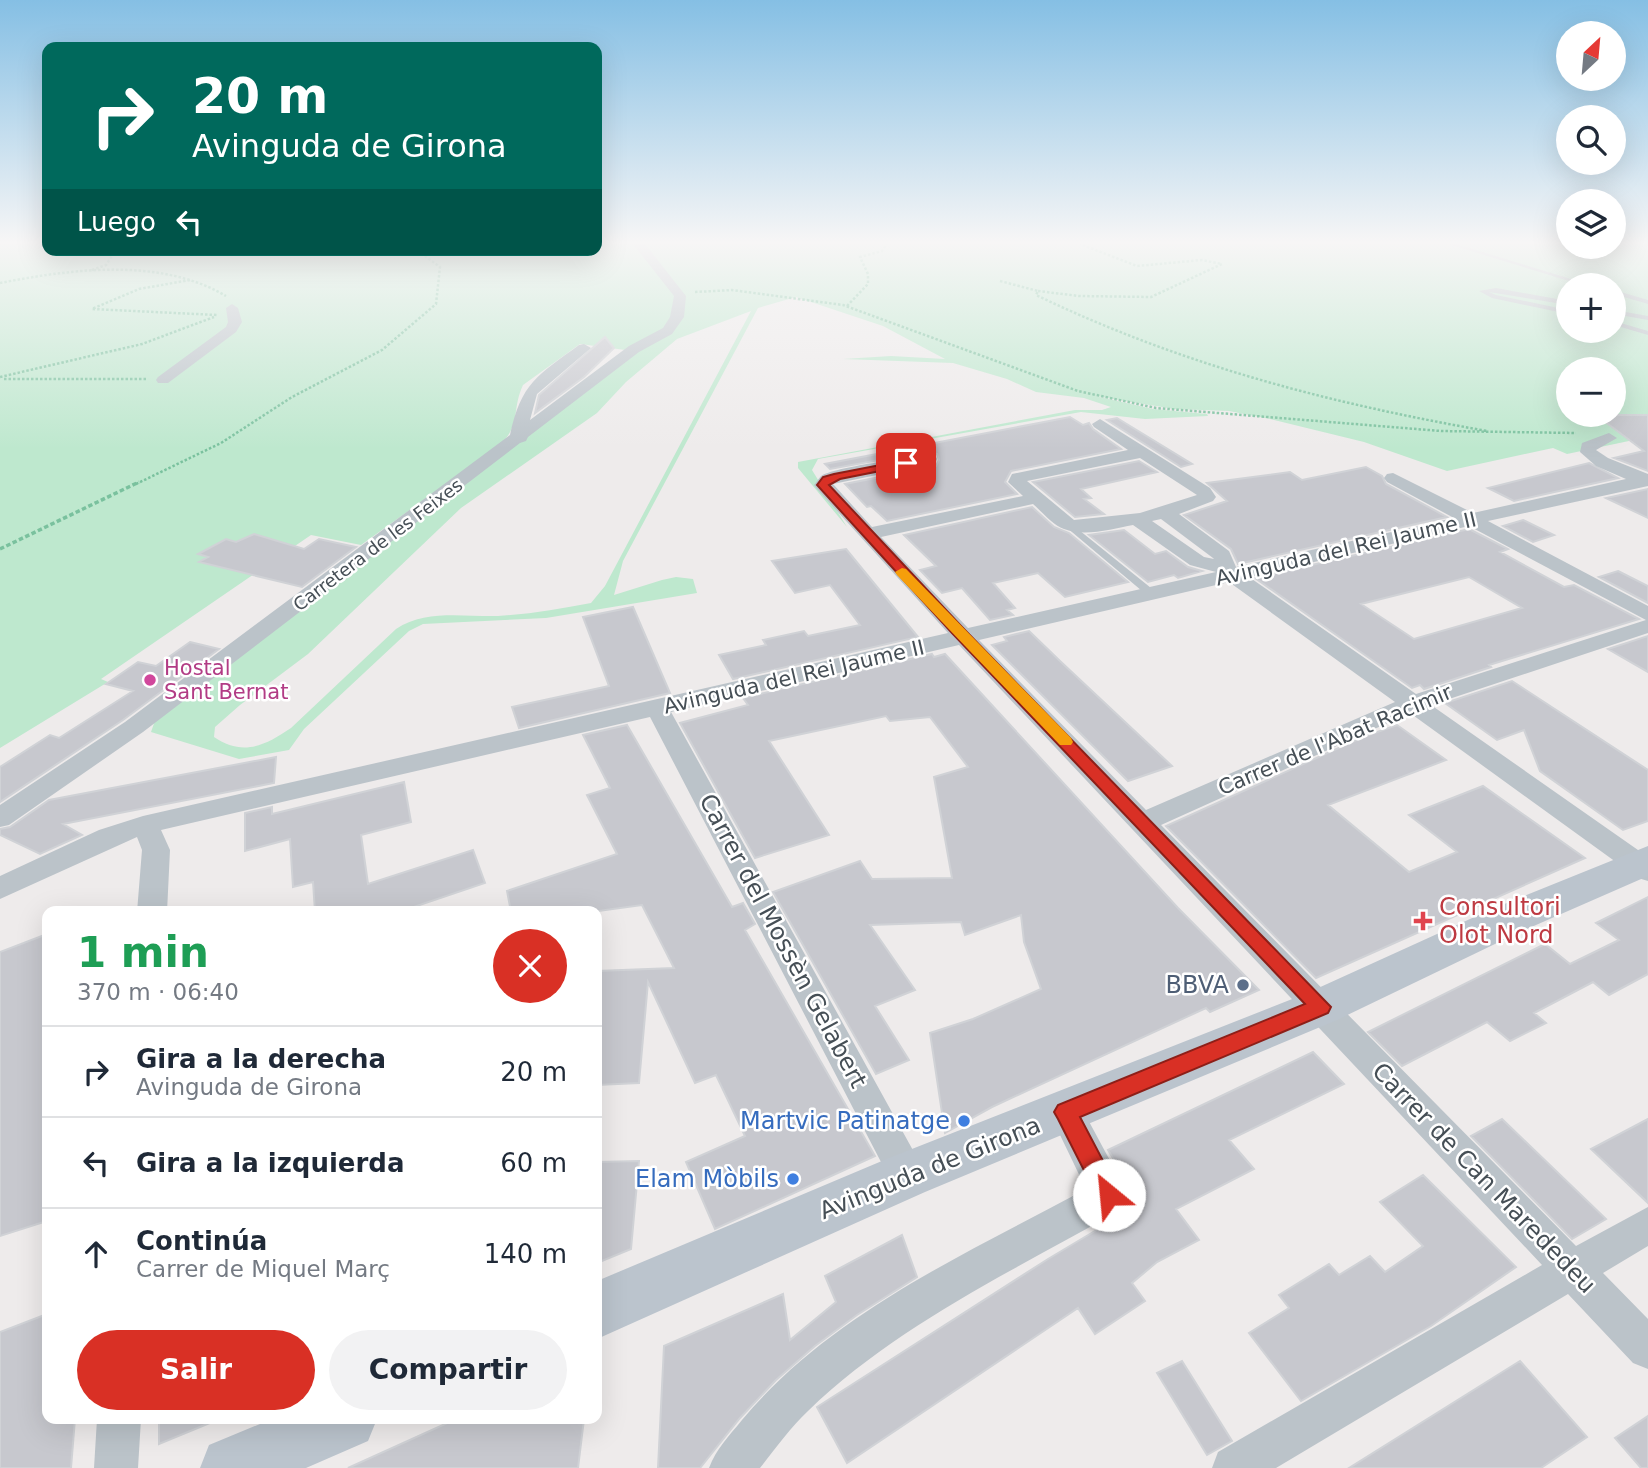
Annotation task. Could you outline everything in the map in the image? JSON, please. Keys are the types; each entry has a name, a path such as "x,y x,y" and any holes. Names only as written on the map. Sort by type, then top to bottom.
{"main road":[{"name":"Avinguda de Girona","path":"602,1308 907,1175 1321,1007 1507,920 1645,865"},
{"path":"232,1468 324,1440"}],"street":[{"path":"163,380 231,329 235,322 233,313"},
{"name":"Carretera de les Feixes","path":"0,818 134,727 520,438 634,349 664,336 676,313"},
{"path":"520,438 518,434 530,393 549,374 584,348"},
{"path":"1100,424 1143,452 1204,492 1207,497 1094,527 1069,525 1016,480 1143,452"},
{"path":"1609,438 1588,447 1588,452 1602,462 1647,480"},
{"name":"Carrer de Can Marededeu","path":"929,459 827,480 823,485 965,638 1648,1348"},
{"path":"1393,478 1648,614"},
{"name":"Avinguda del Rei Jaume II","path":"0,888 109,837 143,825 965,638 1152,594 1228,571 1647,480"},
{"path":"867,534 1038,498"},
{"path":"1162,511 1222,555 1228,571"},
{"path":"1135,518 1197,561 1228,571 1645,865"},
{"name":"Carrer de l'Abat Racimir","path":"1143,822 1413,703 1648,626"},
{"name":"Carrer del Mossèn Gelabert","path":"657,708 907,1175"},
{"path":"143,825 154,841 156,850 152,906"},
{"path":"731,1468 792,1397 860,1340 895,1317 1109,1195 1066,1112"},
{"path":"1234,1468 1648,1224"},
{"path":"116,1468 119,1424"}],"lane":[{"path":"1626,314 1648,318"},
{"path":"1626,327 1648,333"},
{"path":"1069,525 1152,594"}],"path":[{"path":"155,313 218,316"},
{"path":"0,378 130,348 174,334 224,313"},
{"path":"0,549 221,443 292,397 382,349 426,313"},
{"path":"865,313 1078,391 1112,400 1191,412 1505,434 1592,433 1609,438"},
{"path":"1070,313 1160,351 1314,396 1417,419 1505,434"},
{"path":"0,378 163,380"}],"green space":[{"path":"0,313 747,313 677,339 626,382 597,413 461,508 308,654 215,727 214,737 225,743 245,747 263,744 291,728 396,629 408,623 432,616 498,616 591,603 605,586 750,313 756,313 623,561 614,595 676,577 693,579 697,593 546,618 423,624 409,631 304,729 289,750 239,759 151,732 157,715 633,351 580,344 523,385 514,424 499,446 361,545 311,535 101,679 108,682 0,748"},
{"path":"843,313 1556,313 1556,343 1626,343 1626,313 1648,313 1648,437 1567,454 1553,448 1447,471 1364,442 1270,419 1229,411 1174,409 1095,396 1153,409 1208,416 1145,419 1081,412 818,459 812,470 847,527 798,468 798,462 1075,410 1102,410 1111,407 1084,398 1036,392 1007,379 953,363 843,359 891,356 945,359 883,326"}],"building":[{"path":"605,337 614,348 584,377 535,413 539,395"},
{"path":"1626,415 1648,415 1648,471 1614,458 1644,451 1612,427 1626,427"},
{"path":"1070,417 1083,425 1089,423 1093,429 1121,449 1011,471 1005,482 1017,494 887,521 871,506 867,507 845,484 936,466 939,460 937,454 929,451 830,469 825,464"},
{"path":"1117,418 1192,464 1181,467 1107,420"},
{"path":"1139,461 1157,472 1081,489 1091,498 1084,499 1104,514 1075,517 1033,482"},
{"path":"1589,463 1618,478 1514,501 1488,488"},
{"path":"1366,467 1382,476 1386,484 1447,517 1238,564 1231,549 1184,515 1227,501 1207,483 1290,472 1302,480"},
{"path":"1648,489 1648,518 1606,498"},
{"path":"1032,507 1054,527 1069,533 1128,582 1065,597 1038,573 993,583 1015,608 1007,610 1013,615 990,620 962,588 942,593 920,570 936,566 904,535"},
{"path":"1523,520 1554,535 1533,542 1503,526"},
{"path":"1469,529 1508,549 1500,552 1564,587 1574,585 1639,619 1489,665 1491,667 1424,689 1420,685 1412,688 1255,578","holes":["1469,577 1522,608 1414,639 1361,604"]},
{"path":"1124,530 1155,554 1166,551 1188,567 1202,571 1148,582 1089,535"},
{"path":"254,534 304,549 319,539 356,547 302,587 199,562 208,557 198,554 226,539 236,542"},
{"path":"846,549 918,637 733,679 719,655 766,645 763,640 804,631 808,636 860,625 830,585 795,593 772,561"},
{"path":"1618,571 1648,586 1648,603 1599,577"},
{"path":"633,607 670,693 519,728 512,707 609,686 583,617"},
{"path":"1029,631 1172,766 1128,781 992,645 1007,641 1004,637"},
{"path":"1648,636 1648,672 1608,649"},
{"path":"190,642 219,649 123,720 0,802 0,767 50,735 59,738 133,691 106,684 138,662 156,666"},
{"path":"932,654 934,657 945,654 1178,908 1259,990 1210,1012 1206,1008 992,1107 945,1133 930,1033 973,1019 1041,989 1024,942 1021,915 965,935 961,922 870,925 915,990 875,1006 909,1060 876,1074 773,892 860,861 872,879 952,878 934,777 968,767 930,717 890,721 886,716 769,741 829,835 755,858 680,723 748,705 743,698"},
{"path":"1512,681 1648,770 1648,821 1623,830 1540,771 1524,730 1497,740 1445,703"},
{"path":"627,725 732,907 743,903 755,924 745,930 875,1156 715,1229 686,1162 745,1136 716,1075 695,1083 648,982 639,1083 602,1085 602,971 674,968 642,905 602,910 602,906 510,906 507,891 617,854 587,795 610,788 583,735"},
{"path":"1397,725 1446,760 1328,805 1409,872 1457,852 1409,815 1483,786 1585,858 1316,978 1166,826 1363,737"},
{"path":"276,757 274,783 63,824 82,835 40,854 0,835 0,829 10,827 49,800"},
{"path":"404,782 411,822 361,835 368,884 473,850 485,883 417,906 315,906 313,882 293,887 290,839 245,851 245,813 272,807 272,814"},
{"path":"1648,897 1648,974 1609,995 1593,982 1534,1013 1546,1023 1510,1041 1487,1022 1402,1066 1368,1032 1545,944 1570,964 1619,940 1596,923"},
{"path":"42,936 42,1223 0,1236 0,952"},
{"path":"1313,1052 1344,1084 1229,1140 1254,1169 1176,1209 1199,1240 1157,1262 1132,1283 1145,1301 1095,1334 1078,1308 847,1463 817,1407 1048,1259 1140,1204 1108,1150"},
{"path":"1502,1119 1606,1219 1572,1239 1471,1136"},
{"path":"1648,1119 1648,1203 1591,1149"},
{"path":"639,1161 631,1249 602,1261 602,1162"},
{"path":"1423,1175 1516,1267 1431,1326 1301,1401 1249,1333 1289,1308 1279,1295 1329,1264 1339,1275 1370,1256 1385,1272 1423,1246 1380,1202"},
{"path":"902,1235 917,1277 857,1315 815,1346 776,1380 740,1418 700,1468 658,1468 664,1346 783,1294 790,1340 836,1302 825,1276"},
{"path":"42,1316 42,1424 75,1424 71,1468 0,1468 0,1332"},
{"path":"1182,1361 1232,1441 1207,1455 1157,1373"},
{"path":"1520,1361 1587,1437 1541,1468 1349,1468"},
{"path":"1648,1416 1648,1468 1641,1468 1615,1438"},
{"path":"159,1424 207,1424 159,1444"},
{"path":"445,1424 583,1424 578,1468 348,1468"}],"slow traffic":[{"path":"902,572 1065,742"}],"place":[{"name":"Hostal Sant Bernat","path":"150,680"},
{"name":"Consultori Olot Nord","path":"1423,921"},
{"name":"BBVA","path":"1243,985"},
{"name":"Martvic Patinatge","path":"964,1121"},
{"name":"Elam Mòbils","path":"793,1179"}],"route":[{"path":"906,463 838,476 827,480 823,485 957,630 1321,1007 1066,1112 1109,1195"}]}
